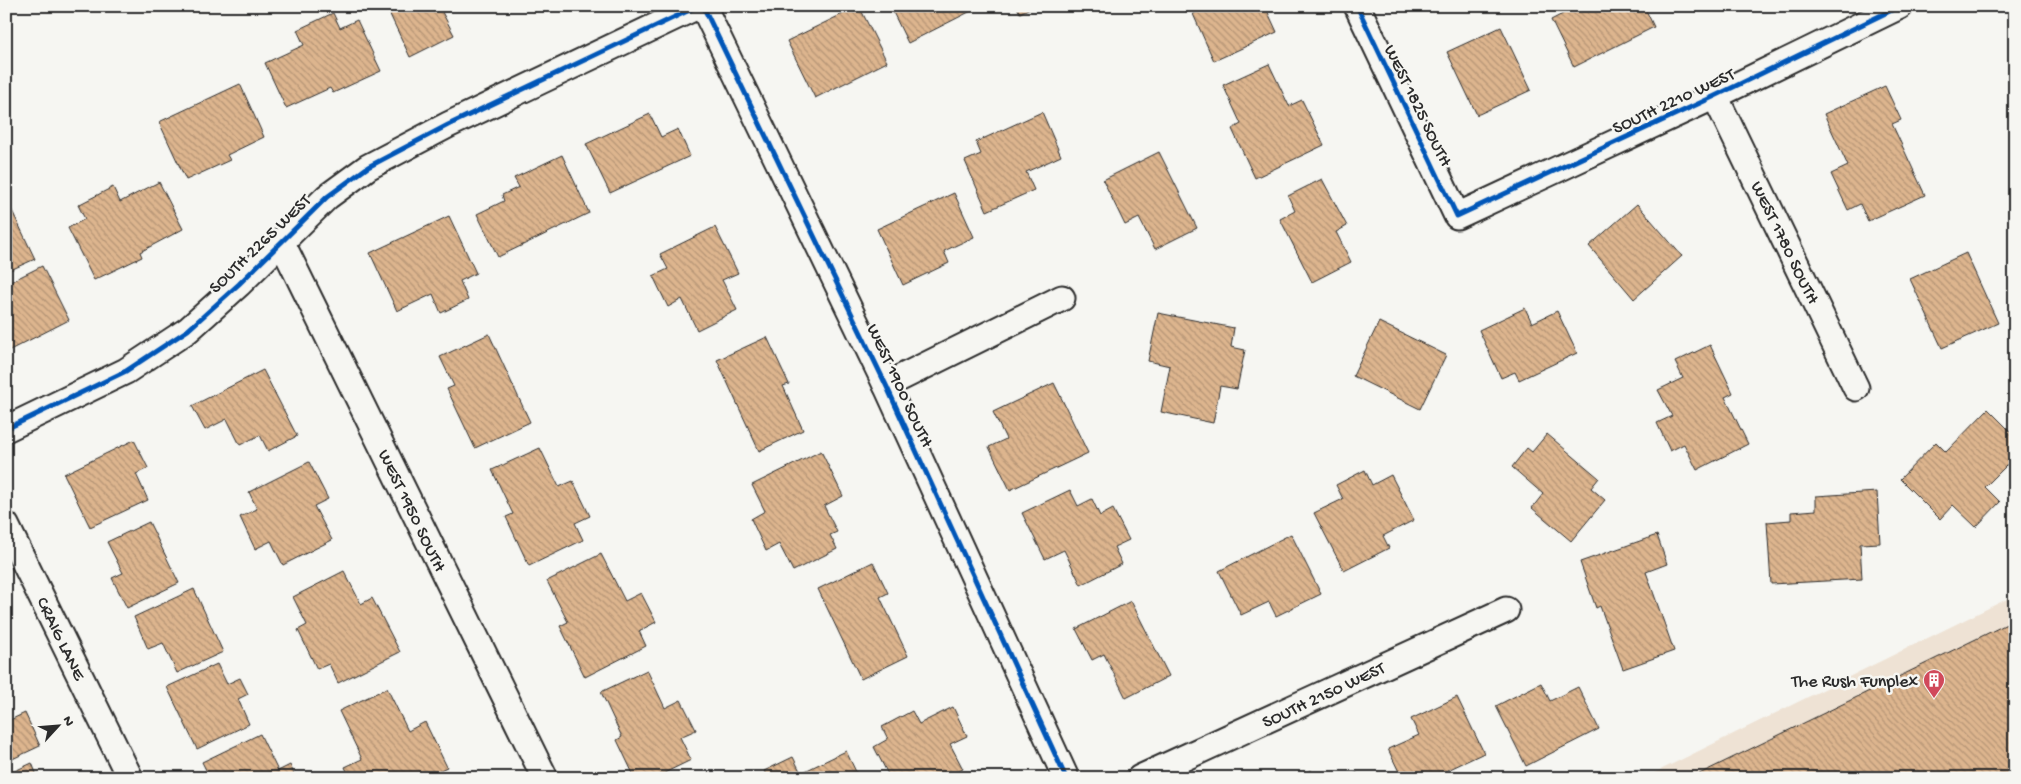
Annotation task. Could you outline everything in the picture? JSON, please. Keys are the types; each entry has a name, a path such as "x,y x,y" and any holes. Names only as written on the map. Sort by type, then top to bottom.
{"street":[{"name":"SOUTH 2265 WEST","path":"6,429 126,371 180,335 239,284 327,197 368,167 448,125 698,6"},
{"name":"WEST 1900 SOUTH","path":"703,6 886,385 1066,778"},
{"name":"WEST 1825 SOUTH","path":"1357,6 1457,216"},
{"name":"SOUTH 2210 WEST","path":"1457,216 1715,96 1900,6"},
{"name":"WEST 1780 SOUTH","path":"1715,96 1856,388"},
{"name":"WEST 1950 SOUTH","path":"281,241 545,778"},
{"path":"886,385 1062,298"},
{"name":"CRAIG LANE","path":"6,525 130,778"},
{"name":"SOUTH 2150 WEST","path":"1140,778 1506,610"}],"shaded area":[{"name":"The Rush Funplex","path":"2015,595 2015,778 1644,778"}],"building":[{"path":"386,6 453,6 442,12 454,35 410,57"},
{"path":"859,6 887,62 815,98 787,41"},
{"path":"890,6 974,6 975,9 908,43"},
{"path":"1016,6 1034,6 1020,13"},
{"path":"1197,6 1265,6 1277,32 1214,61 1193,14 1199,11"},
{"path":"1578,6 1644,6 1654,27 1574,67 1551,20"},
{"path":"333,13 340,28 357,20 381,71 333,93 330,88 286,108 265,63 304,45 297,30"},
{"path":"1501,27 1531,90 1477,115 1447,52"},
{"path":"1269,64 1289,106 1302,100 1324,145 1255,178 1232,129 1241,124 1223,85"},
{"path":"240,84 264,137 227,155 230,160 186,180 159,122"},
{"path":"1885,86 1901,120 1892,124 1925,195 1868,221 1860,204 1848,210 1831,174 1848,166 1824,114"},
{"path":"1042,112 1061,156 1026,172 1034,190 987,211 965,161 981,154 976,142"},
{"path":"650,114 661,137 678,129 690,156 610,193 586,144"},
{"path":"1159,152 1197,228 1155,249 1139,218 1125,225 1103,180"},
{"path":"562,155 589,213 498,257 477,214 504,201 502,195 519,187 514,178"},
{"path":"1322,179 1347,226 1336,232 1351,262 1312,282 1280,219 1295,211 1288,196"},
{"path":"159,182 183,229 140,252 142,257 94,280 68,228 85,219 78,205 113,187 120,202"},
{"path":"954,193 974,237 944,251 949,263 903,285 877,229"},
{"path":"6,198 35,259 6,272"},
{"path":"1637,204 1682,256 1634,299 1589,246"},
{"path":"449,216 476,273 460,281 468,300 441,313 433,294 397,311 370,253"},
{"path":"715,227 738,273 722,280 737,310 697,330 682,299 668,307 653,276 668,269 660,254"},
{"path":"1966,253 1998,323 1942,348 1910,279"},
{"path":"42,266 69,320 6,352 6,284"},
{"path":"1525,308 1532,323 1557,311 1577,353 1519,380 1515,372 1501,378 1479,330"},
{"path":"1158,313 1234,328 1231,347 1245,350 1237,389 1220,386 1213,423 1161,412 1170,366 1148,361"},
{"path":"1379,322 1446,355 1420,409 1353,376"},
{"path":"489,334 530,422 475,448 447,389 454,386 440,357"},
{"path":"767,337 789,384 783,386 803,430 759,451 717,360"},
{"path":"1710,345 1733,393 1725,397 1748,444 1697,470 1684,444 1670,451 1657,423 1672,416 1658,390 1683,378 1675,362"},
{"path":"263,370 297,436 268,451 260,435 240,445 227,419 205,430 192,406"},
{"path":"1054,383 1088,453 1010,490 989,447 1006,439 993,412"},
{"path":"1988,409 2015,436 2015,457 1985,487 2000,502 1976,527 1953,505 1940,519 1900,479 1936,442 1946,452"},
{"path":"1547,434 1599,478 1591,488 1605,500 1571,541 1532,508 1543,494 1512,467 1527,448 1532,452"},
{"path":"134,440 148,468 136,474 148,500 90,527 64,474"},
{"path":"540,448 559,487 573,481 590,516 575,523 583,540 529,566 506,517 513,514 492,470"},
{"path":"821,451 843,496 824,506 837,532 830,535 837,549 793,571 779,544 766,551 751,519 765,511 752,485"},
{"path":"309,462 328,499 314,506 332,540 283,565 271,541 255,549 240,517 257,509 249,492"},
{"path":"1365,470 1372,485 1391,475 1414,520 1383,536 1389,548 1344,571 1314,513 1343,499 1336,485"},
{"path":"1070,490 1078,506 1092,499 1100,516 1113,509 1129,540 1114,547 1122,564 1081,585 1064,550 1045,559 1022,513"},
{"path":"1877,492 1880,543 1860,544 1862,579 1771,584 1767,522 1791,520 1791,512 1816,510 1816,496"},
{"path":"149,522 179,583 127,608 112,578 123,573 107,542"},
{"path":"1291,534 1321,594 1276,616 1269,602 1241,615 1219,571"},
{"path":"1657,535 1667,564 1646,572 1674,651 1623,669 1600,606 1596,608 1580,562"},
{"path":"601,554 625,601 641,593 656,622 639,631 646,646 585,677 560,626 568,622 547,581"},
{"path":"873,562 888,593 880,597 908,656 861,679 818,589"},
{"path":"344,571 361,604 372,598 400,652 338,683 329,664 317,669 298,630 307,625 293,597"},
{"path":"194,589 223,652 177,673 163,643 148,649 134,617"},
{"path":"1131,601 1169,676 1126,698 1104,654 1092,660 1076,629"},
{"name":"The Rush Funplex","path":"2015,620 2015,778 1691,778"},
{"path":"217,664 227,684 240,678 248,694 238,699 249,724 197,749 167,687"},
{"path":"647,670 665,708 681,700 696,730 680,737 691,760 654,778 635,778 617,740 622,737 601,692"},
{"path":"1541,683 1550,701 1578,687 1599,729 1526,766 1496,706"},
{"path":"387,688 408,731 425,722 447,767 423,778 350,778 345,767 362,759 339,711"},
{"path":"1457,697 1484,753 1431,778 1402,778 1388,749 1419,735 1411,719"},
{"path":"953,707 967,736 950,744 963,769 945,778 890,778 874,747 888,739 882,727 912,711 919,724"},
{"path":"6,712 10,720 25,713 40,746 6,762"},
{"path":"260,734 278,771 290,765 296,778 210,778 202,762"},
{"path":"846,751 859,778 768,778 764,771 793,757 801,773"},
{"path":"32,763 38,778 6,778 6,775"},
{"path":"1311,770 1314,778 1295,778"},
{"path":"1357,773 1359,778 1346,778"}],"cycle path":[{"path":"6,429 126,371 188,330 239,284 327,197 368,167 448,125 698,6"},
{"path":"703,6 886,385 1066,778"},
{"path":"1357,6 1457,216 1715,96 1900,6"}],"place":[{"name":"The Rush Funplex","path":"1934,699"}]}
